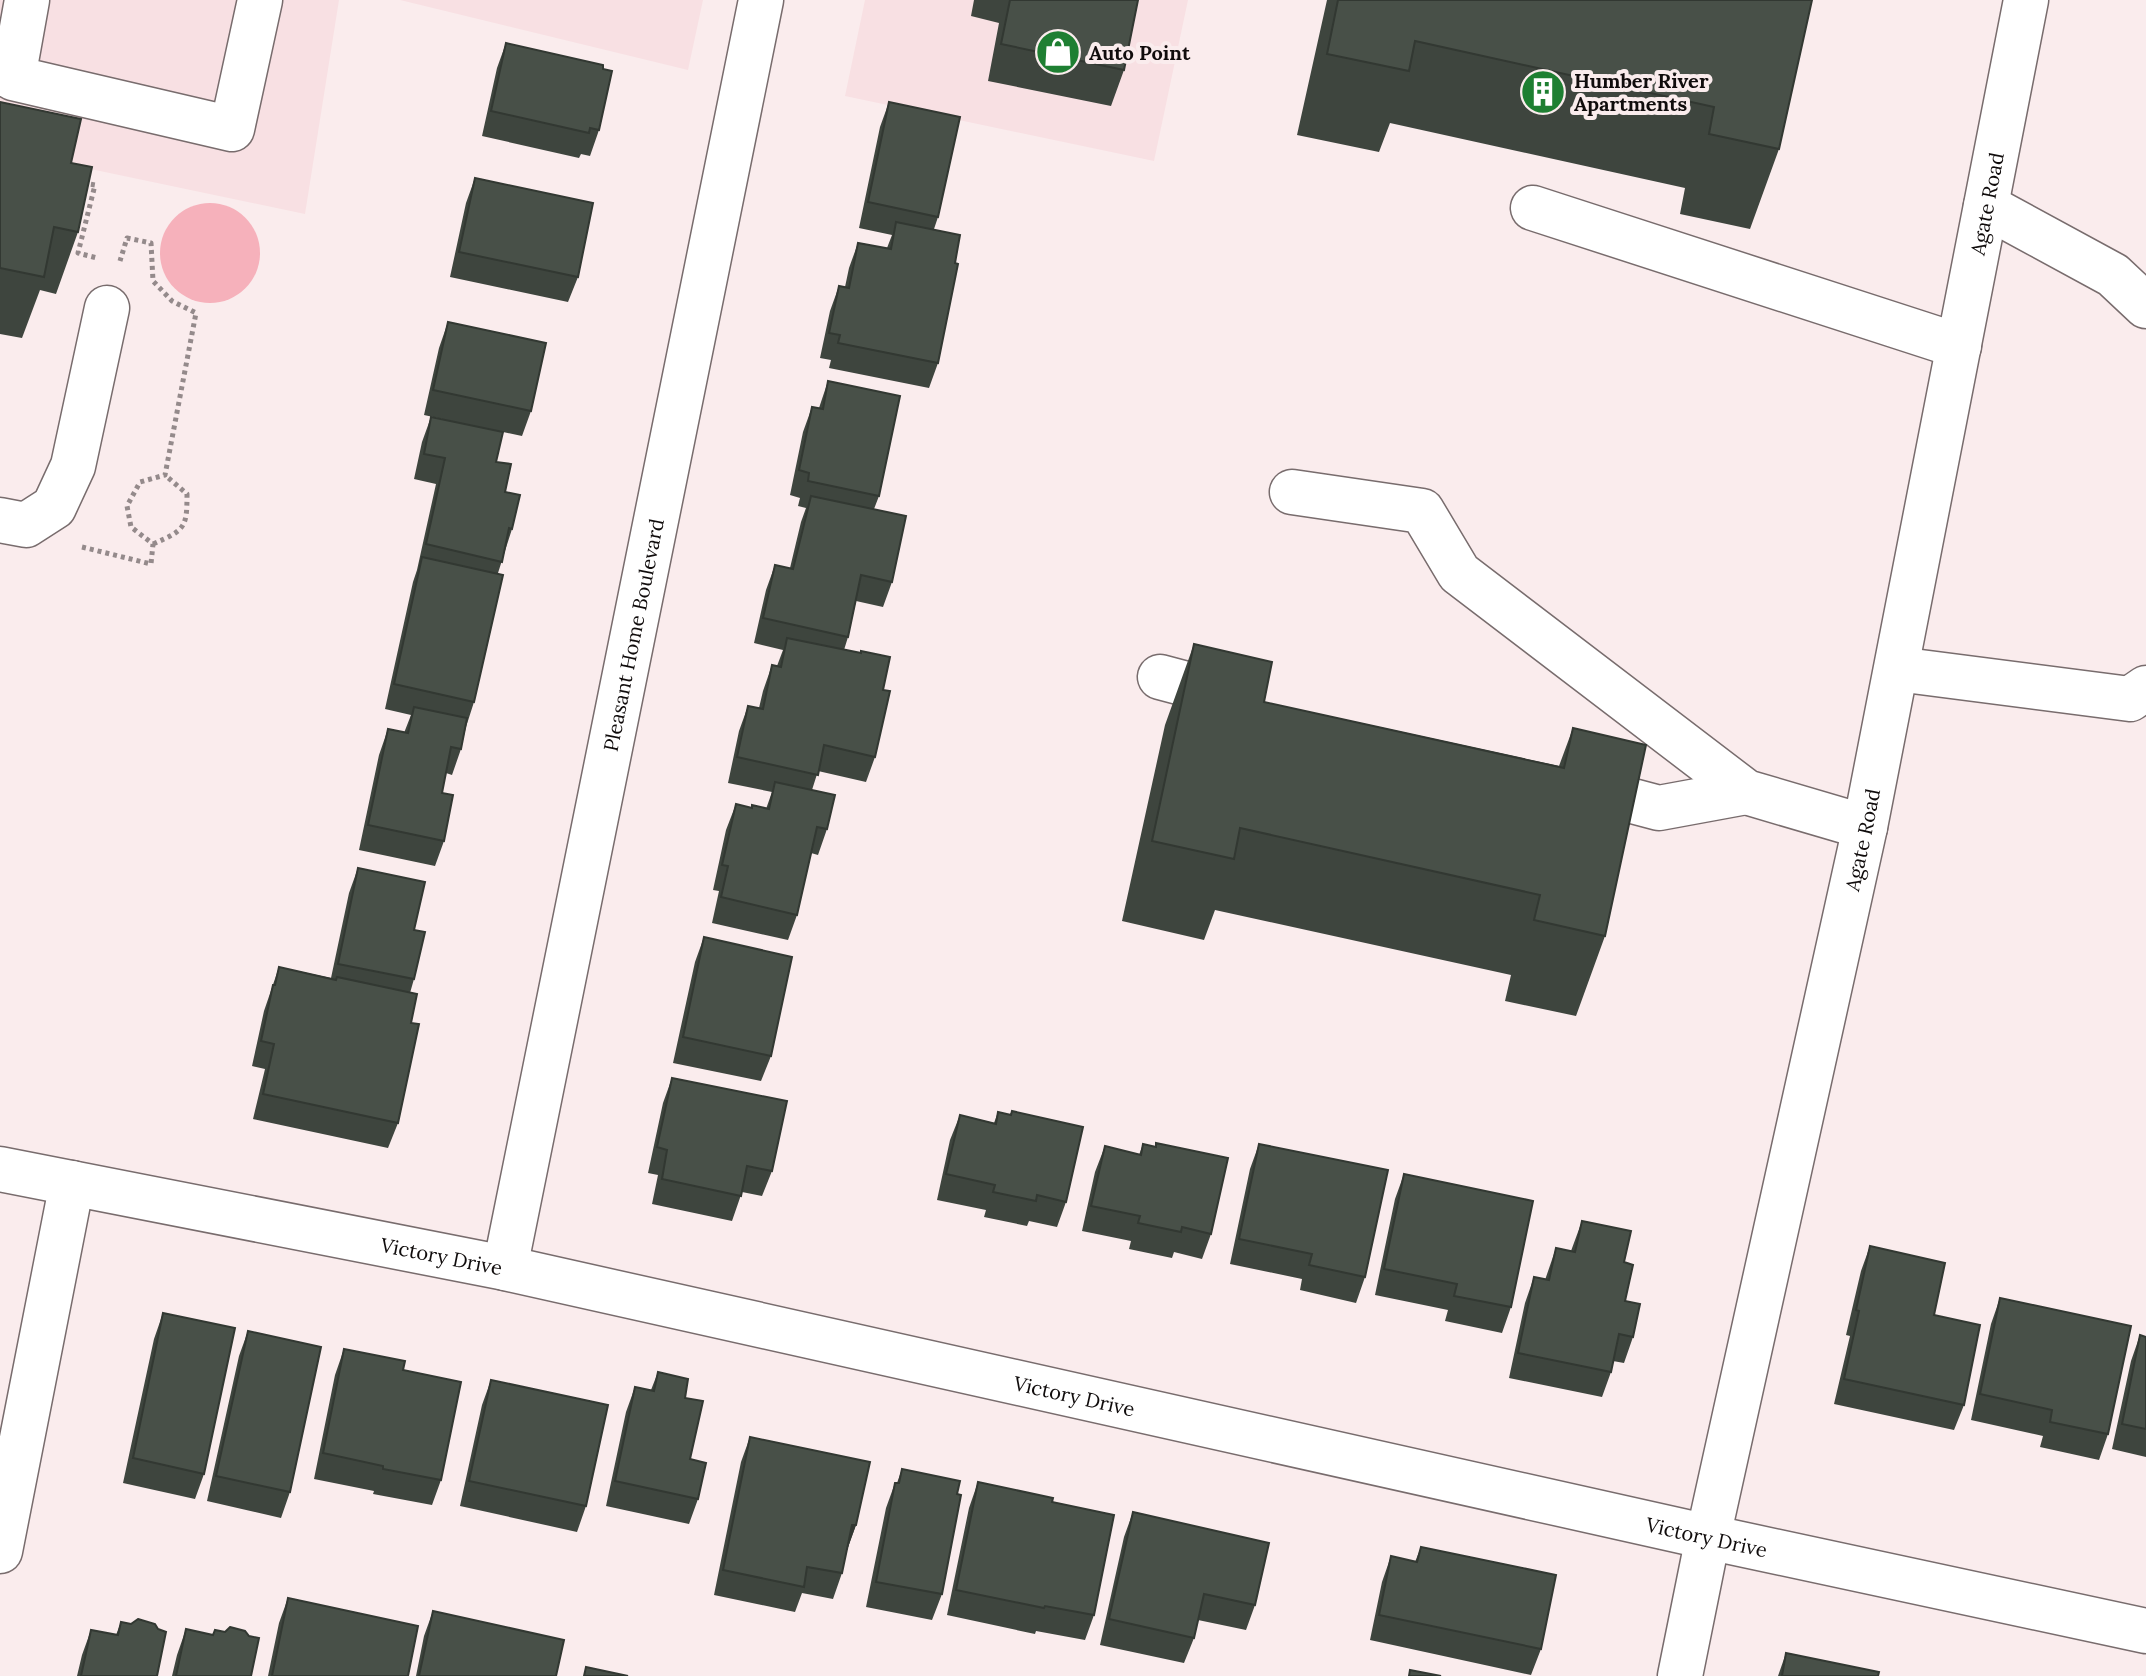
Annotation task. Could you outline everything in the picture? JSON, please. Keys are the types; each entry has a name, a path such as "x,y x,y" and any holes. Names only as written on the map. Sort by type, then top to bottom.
{"street":[{"path":"27,0 13,78 232,129 260,0"},
{"name":"Pleasant Home Boulevard","path":"505,1268 761,0"},
{"name":"Agate Road","path":"1680,1676 1865,827 2026,0"},
{"path":"1986,206 2113,275 2146,306"},
{"path":"1533,208 1959,346"},
{"path":"0,520 26,525 54,507 73,466 107,308"},
{"path":"1292,492 1422,511 1459,573 1746,792 1865,827"},
{"path":"1897,669 2130,699 2146,688"},
{"path":"1160,677 1281,709"},
{"path":"1538,776 1659,808 1746,792"},
{"name":"Victory Drive","path":"0,1169 505,1268 1708,1537 2146,1631"},
{"path":"0,1551 72,1183"}],"path":[{"path":"153,544 176,534 187,520 187,494 165,475"}],"shaded area":[{"path":"0,0 339,0 305,214 0,150"},
{"path":"400,0 703,0 688,70"},
{"path":"865,0 1188,0 1154,161 845,96"},
{"path":"210,203 238,211 252,225 260,253 252,281 238,295 210,303 182,295 168,281 160,253 168,225 182,211"}],"building":[{"path":"1010,0 1138,0 1124,70 1001,44"},
{"path":"1338,0 1812,0 1779,149 1709,134 1714,107 1415,41 1409,71 1327,54"},
{"path":"506,43 603,65 603,69 612,71 599,130 590,128 589,133 491,111"},
{"path":"0,102 81,119 71,163 92,167 78,232 54,227 44,277 0,268"},
{"path":"889,102 960,117 938,217 868,202"},
{"path":"475,178 593,203 578,277 459,252"},
{"path":"896,222 960,235 955,263 958,264 938,363 838,343 840,335 829,333 839,286 849,288 858,243 891,249"},
{"path":"448,322 546,343 531,411 433,390"},
{"path":"828,381 900,396 879,496 808,481 809,473 799,470 812,407 823,409"},
{"path":"431,417 503,432 496,462 511,464 505,492 520,495 502,562 426,544 445,458 424,454"},
{"path":"811,496 906,516 892,582 861,575 848,637 763,618 775,565 793,569"},
{"path":"422,557 503,575 474,702 394,684"},
{"path":"787,638 890,657 883,690 890,691 875,757 824,745 818,775 737,757 748,706 763,709 772,665 781,667"},
{"path":"1194,644 1272,662 1264,702 1564,768 1573,728 1646,745 1605,936 1534,920 1540,895 1240,828 1234,859 1152,841"},
{"path":"414,707 467,718 461,749 451,747 442,793 453,795 444,841 368,825 388,729 408,733"},
{"path":"775,782 835,795 827,829 817,827 797,915 721,897 728,866 722,865 736,804 769,809"},
{"path":"358,868 425,882 414,930 425,932 414,979 338,964"},
{"path":"704,937 792,957 771,1056 683,1037"},
{"path":"279,967 417,994 411,1023 419,1024 398,1123 263,1094 274,1044 261,1041"},
{"path":"672,1078 787,1101 772,1171 747,1166 741,1196 662,1179 667,1150 657,1147"},
{"path":"1012,1111 1083,1127 1066,1202 1037,1195 1036,1201 993,1192 995,1185 946,1174 960,1115 996,1124 998,1112 1011,1115"},
{"path":"1156,1143 1228,1158 1211,1234 1182,1227 1181,1232 1138,1223 1140,1216 1091,1206 1105,1146 1141,1155 1143,1144 1156,1147"},
{"path":"1259,1144 1388,1170 1365,1277 1309,1265 1312,1254 1239,1239"},
{"path":"1404,1174 1533,1201 1511,1307 1454,1296 1457,1284 1384,1269"},
{"path":"1582,1221 1631,1231 1624,1262 1633,1265 1625,1301 1640,1304 1633,1337 1619,1334 1611,1372 1518,1353 1534,1277 1549,1280 1556,1248 1575,1252"},
{"path":"1870,1246 1945,1263 1934,1315 1980,1325 1964,1405 1844,1379"},
{"path":"2000,1298 2131,1326 2108,1434 2050,1422 2052,1410 1980,1394"},
{"path":"163,1313 235,1328 204,1474 133,1458"},
{"path":"248,1331 321,1347 290,1492 216,1476"},
{"path":"2140,1335 2146,1337 2146,1429 2122,1424"},
{"path":"344,1349 405,1361 403,1370 461,1382 441,1480 323,1453"},
{"path":"658,1372 688,1379 685,1398 703,1401 690,1459 706,1463 698,1499 615,1481 635,1387 654,1391"},
{"path":"491,1380 608,1405 586,1506 469,1481"},
{"path":"750,1437 870,1462 842,1573 807,1567 804,1587 723,1570"},
{"path":"902,1469 960,1481 957,1494 961,1495 942,1594 876,1582 895,1483 899,1483"},
{"path":"978,1482 1114,1515 1094,1615 956,1590"},
{"path":"1133,1512 1269,1543 1255,1605 1204,1594 1194,1638 1109,1619"},
{"path":"1421,1547 1556,1575 1541,1649 1379,1615 1391,1556 1417,1562"},
{"path":"288,1598 418,1626 408,1676 272,1676"},
{"path":"433,1611 564,1640 556,1676 419,1676"},
{"path":"138,1619 155,1624 166,1632 157,1676 81,1676 91,1630 118,1635 121,1622 131,1624"},
{"path":"230,1627 259,1638 251,1676 176,1676 186,1629 213,1635 215,1630 225,1632"},
{"path":"1786,1653 1879,1672 1878,1676 1782,1676"},
{"path":"586,1667 628,1676 584,1676"},
{"path":"1410,1670 1441,1676 1409,1676"}],"place":[{"name":"Auto Point","path":"1058,52"},
{"name":"Humber River Apartments","path":"1543,92"}]}
